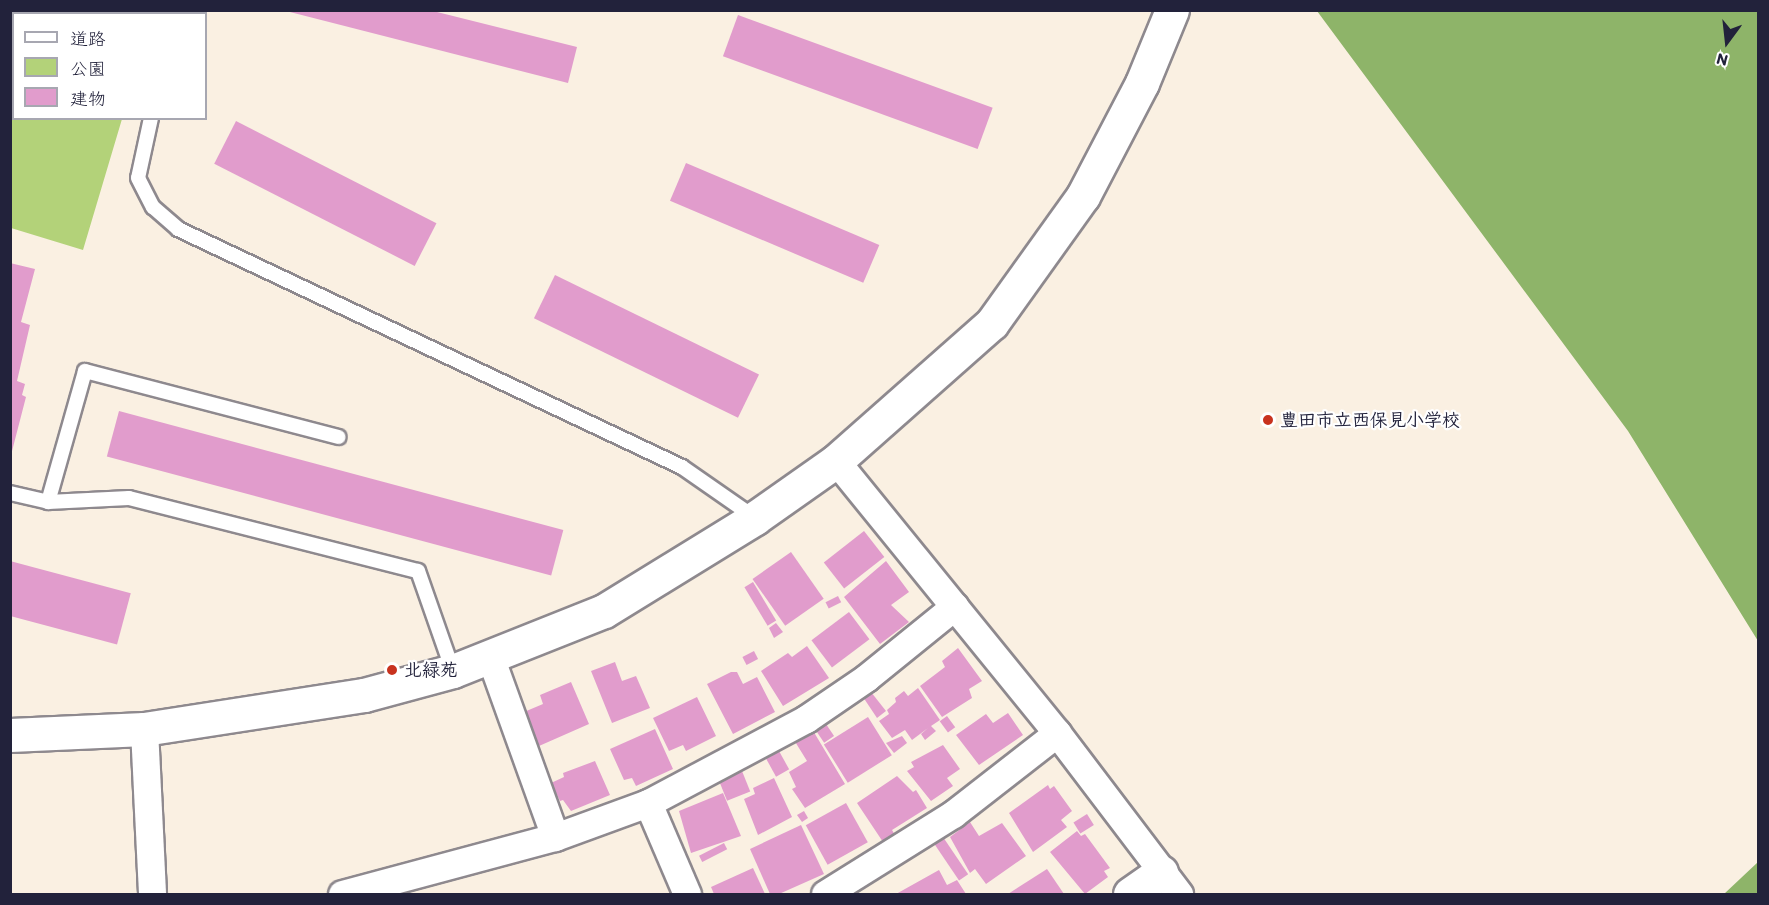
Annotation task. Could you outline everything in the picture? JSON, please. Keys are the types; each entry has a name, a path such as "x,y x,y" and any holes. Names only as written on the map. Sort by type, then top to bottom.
{"street":[{"path":"10,735 144,729 364,695 453,671 491,658 604,611 755,519 836,460 992,323 1083,196 1142,83 1172,10"},
{"path":"836,460 1057,733 1170,884 1130,894"},
{"path":"342,894 555,837 648,803 806,720 866,678 955,606"},
{"path":"491,658 555,837"},
{"path":"144,729 152,894"},
{"path":"825,894 953,814 1057,733"},
{"path":"648,803 687,894"}],"lane":[{"path":"152,120 138,178 153,207 178,229 682,467 755,519"},
{"path":"48,502 86,371 339,437"},
{"path":"10,493 48,502 129,498 418,571 453,671"}],"green space":[{"path":"11,10 153,11 12,12 12,120 122,120 83,250 11,228"},
{"path":"1317,11 1758,11 1758,641 1628,431"},
{"path":"1758,862 1758,894 1724,894"}],"building":[{"path":"429,10 577,47 568,83 286,11"},
{"path":"738,15 993,108 978,149 723,56"},
{"path":"236,121 436,223 415,266 214,164"},
{"path":"686,163 879,245 863,283 670,201"},
{"path":"10,263 35,269 21,322 30,325 17,381 25,384 22,395 26,397 11,455"},
{"path":"555,275 759,375 738,418 534,318"},
{"path":"119,411 563,530 551,575 107,456"},
{"path":"864,531 884,557 844,588 824,562"},
{"path":"791,552 824,599 785,626 752,579"},
{"path":"10,561 131,593 117,645 10,616"},
{"path":"886,561 909,592 891,605 909,622 880,644 844,597"},
{"path":"753,582 776,621 768,626 744,587"},
{"path":"838,596 841,602 829,609 826,602"},
{"path":"849,612 869,639 832,667 811,640"},
{"path":"776,623 783,632 774,638 769,628"},
{"path":"807,646 829,678 783,706 761,671 788,653 792,657"},
{"path":"958,648 982,681 969,689 972,698 942,717 920,686 945,667 942,661"},
{"path":"754,651 758,659 747,665 742,657"},
{"path":"615,662 622,681 636,676 650,708 612,723 591,671"},
{"path":"731,672 737,672 743,684 757,677 775,712 733,734 707,684"},
{"path":"571,682 589,724 539,746 524,712 543,704 540,695"},
{"path":"918,688 940,720 931,726 936,731 925,740 921,734 928,728 912,740 905,730 892,738 879,721 889,714 887,710 896,702 895,698 904,691 908,696"},
{"path":"871,692 886,711 877,718 863,697"},
{"path":"697,697 716,736 686,751 683,745 669,751 653,718"},
{"path":"1008,713 1023,735 979,765 956,735 986,714 993,723"},
{"path":"947,716 955,727 948,733 940,721"},
{"path":"868,717 892,755 848,783 824,745"},
{"path":"824,721 834,736 824,743 814,728"},
{"path":"655,729 673,769 636,786 632,778 624,780 610,749"},
{"path":"812,729 845,784 805,808 792,789 796,787 789,772 807,761 794,740"},
{"path":"902,736 907,743 894,753 886,743"},
{"path":"943,745 960,769 947,778 953,786 931,801 907,771 914,767 911,762"},
{"path":"779,751 789,769 776,777 766,758"},
{"path":"595,761 610,795 571,811 563,800 560,801 551,783 564,777 563,773"},
{"path":"742,771 750,791 727,801 719,780"},
{"path":"897,776 913,792 916,790 927,808 892,830 895,835 883,842 857,803"},
{"path":"774,778 792,817 758,835 744,799 755,794 753,788"},
{"path":"1048,785 1050,789 1054,786 1072,811 1061,820 1067,827 1033,852 1009,813"},
{"path":"723,793 741,836 691,853 679,811"},
{"path":"846,803 868,842 828,865 806,825"},
{"path":"804,811 808,818 802,822 797,815"},
{"path":"1087,814 1094,825 1080,834 1073,822"},
{"path":"970,822 979,836 1002,823 1026,856 986,884 975,869 970,873 950,837"},
{"path":"801,825 824,874 779,894 770,894 750,849"},
{"path":"1077,831 1081,836 1085,834 1110,868 1104,871 1108,877 1085,894 1050,852"},
{"path":"943,837 968,874 959,880 934,843"},
{"path":"724,843 727,849 702,862 699,856"},
{"path":"753,868 765,894 714,894 711,887"},
{"path":"1047,869 1064,894 1008,894"},
{"path":"939,870 947,885 957,880 966,894 896,894"}],"place":[{"name":"豊田市立西保見小学校","path":"1268,420"},
{"name":"北緑苑","path":"392,670"}]}
